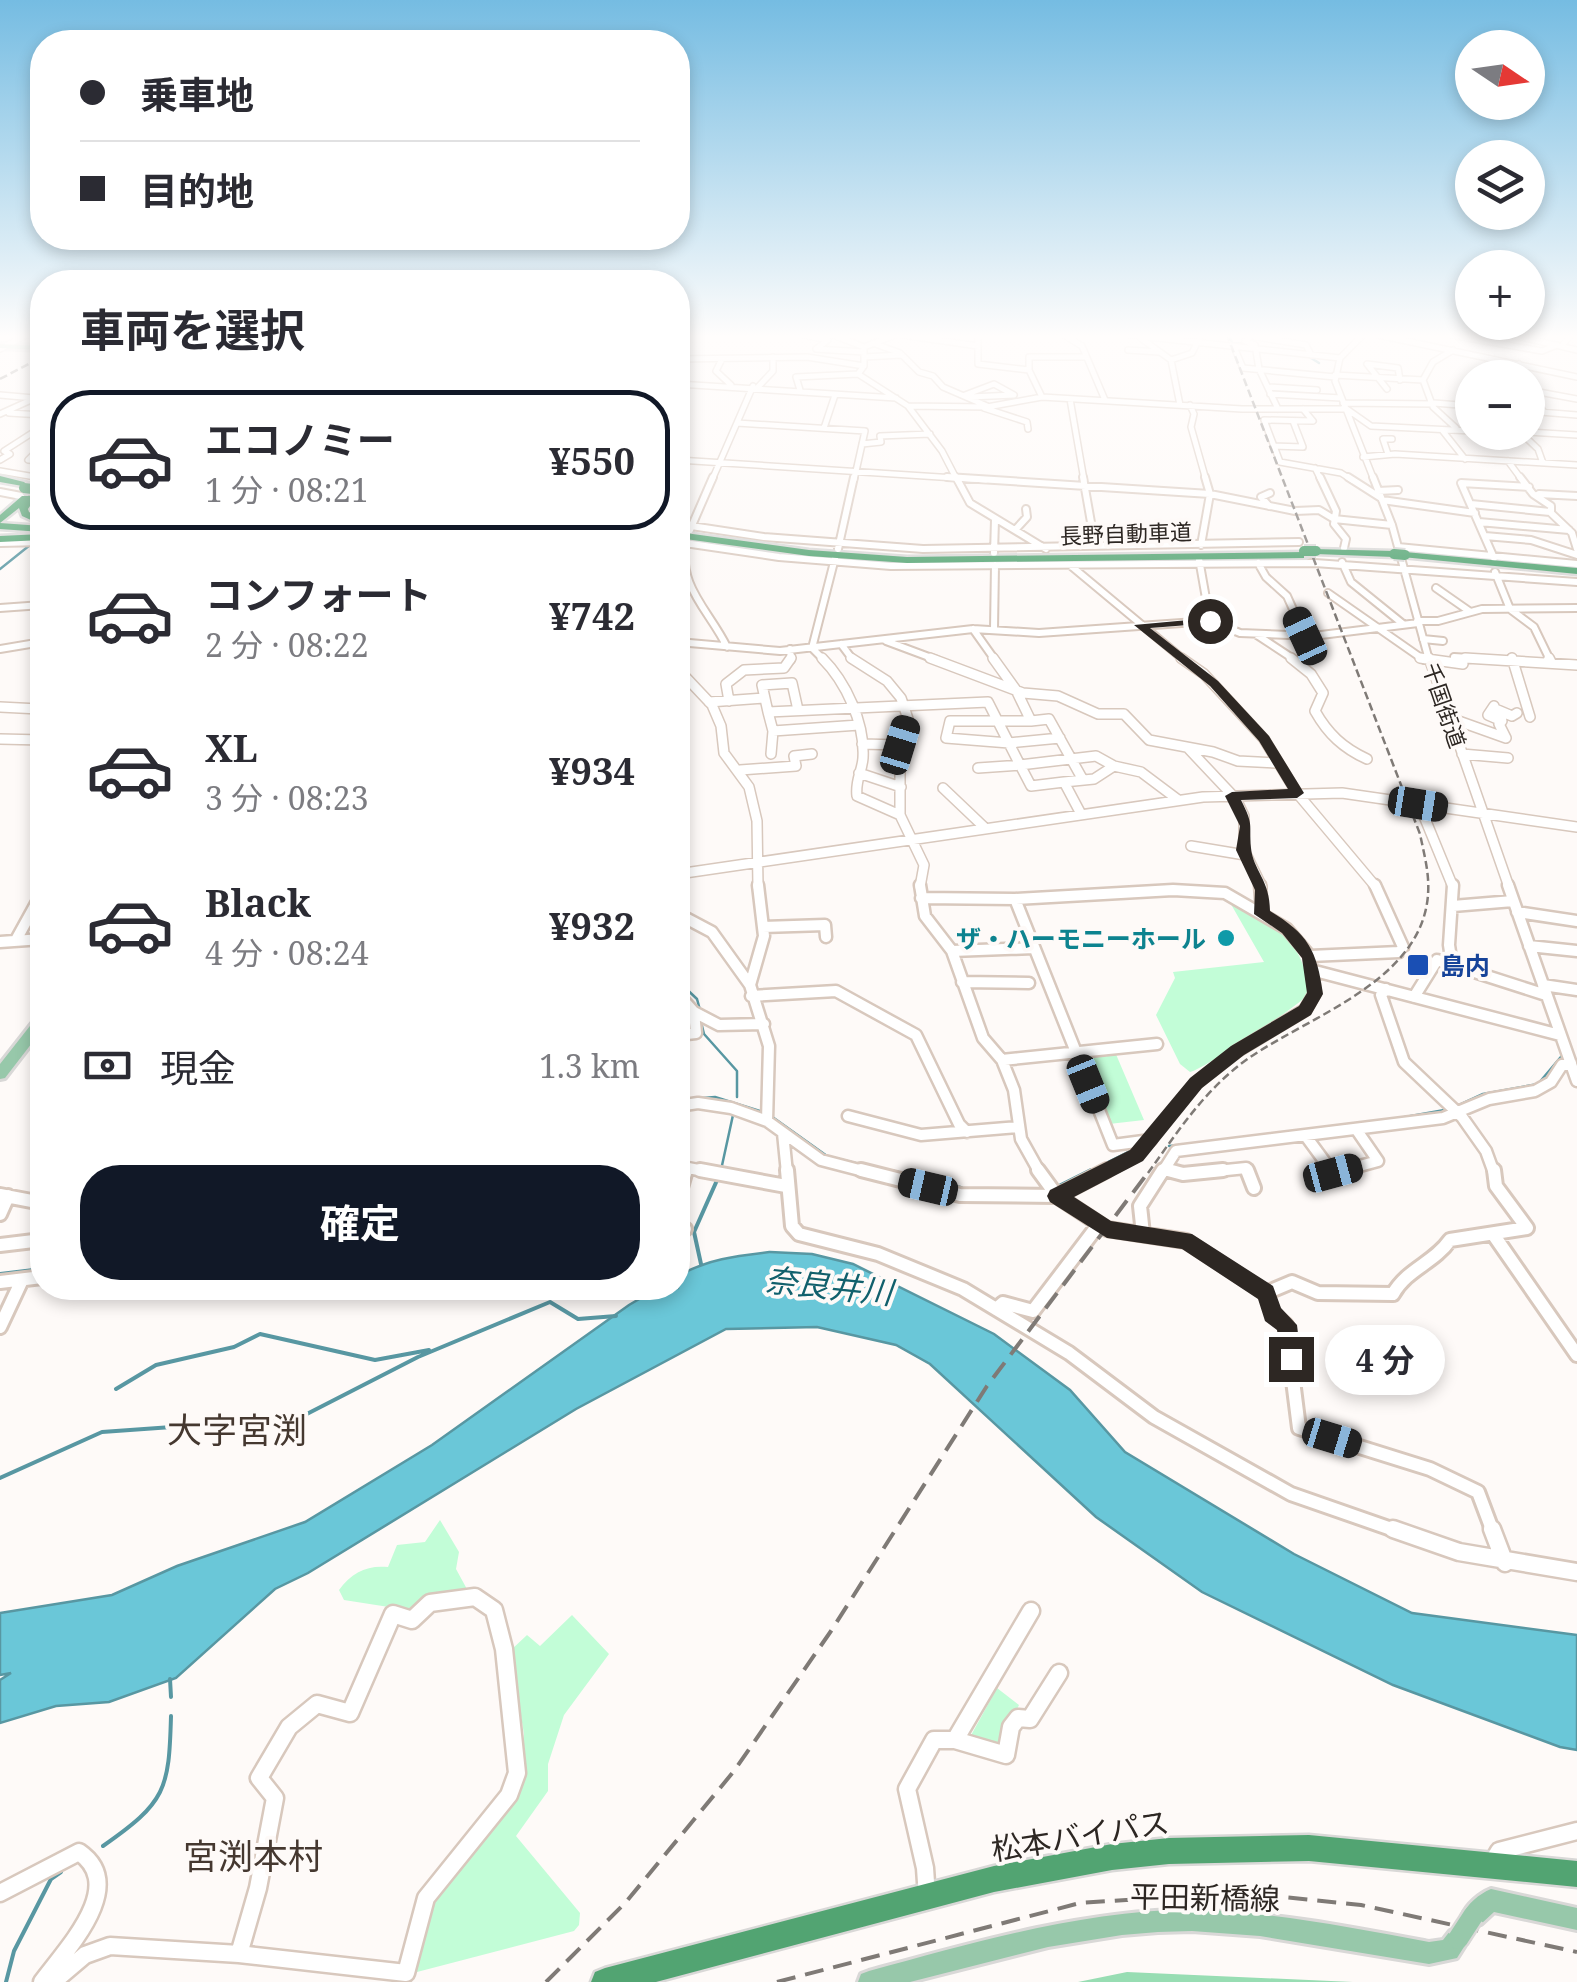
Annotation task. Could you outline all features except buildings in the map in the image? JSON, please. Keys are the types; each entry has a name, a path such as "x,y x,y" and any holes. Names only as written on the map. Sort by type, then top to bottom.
{"highway":[{"path":"0,481 30,487"},
{"path":"0,523 24,489"},
{"path":"0,523 30,495"},
{"path":"0,523 30,529"},
{"path":"0,523 30,530"},
{"path":"0,541 30,535"},
{"name":"長野自動車道","path":"690,537 809,553 907,560 1308,550 1577,573"},
{"name":"松本バイパス","path":"605,1982 1057,1866 1169,1851 1309,1848 1577,1874"}],"main road":[{"path":"0,1074 30,1036"},
{"name":"平田新橋線","path":"869,1982 1042,1938 1158,1920 1261,1923 1429,1953 1449,1950 1472,1916 1491,1900 1577,1919"}],"street":[{"path":"735,427 691,528 836,554 1202,543 1308,550"},
{"path":"812,648 865,430 815,427"},
{"path":"925,427 970,503 1048,550"},
{"path":"1075,427 1096,546"},
{"path":"1191,427 1210,494 1202,543"},
{"path":"1267,427 1280,462 1352,478 1380,497 1475,514"},
{"path":"1274,446 1303,447 1295,427"},
{"name":"千国街道","path":"1352,427 1392,525 1429,660 1577,1081"},
{"path":"1398,427 1455,429"},
{"path":"1442,430 1465,459"},
{"path":"1545,433 1577,435"},
{"path":"0,460 10,454 4,451 30,434"},
{"path":"862,444 881,442 880,436 930,434"},
{"path":"1374,438 1392,440"},
{"path":"1383,438 1388,454"},
{"path":"1538,450 1543,463"},
{"path":"1363,457 1388,454 1577,465"},
{"path":"1508,460 1531,491 1549,504 1550,512"},
{"path":"690,461 1210,494 1392,525"},
{"path":"1314,467 1336,511 1334,518 1346,539 1344,548"},
{"path":"0,470 30,480"},
{"path":"1494,557 1461,483 1577,496"},
{"path":"0,492 24,489"},
{"path":"1380,497 1398,490"},
{"path":"1269,506 1261,497 1270,492"},
{"path":"1471,504 1550,512 1570,530 1577,552"},
{"path":"1013,508 1026,513 1016,529"},
{"path":"994,552 995,520"},
{"path":"1479,522 1570,530"},
{"path":"1485,536 1531,540 1577,552"},
{"path":"690,537 836,554 995,566 1494,557 1577,573"},
{"path":"1400,557 1495,572 1577,573"},
{"path":"1199,561 1210,621"},
{"path":"1342,562 1352,583 1403,624"},
{"path":"1258,563 1266,577 1287,596 1305,636"},
{"path":"1068,564 1204,674 1264,739 1297,793 1376,885 1403,947 1399,952 1310,956"},
{"path":"994,629 995,566"},
{"path":"1495,572 1510,609 1534,628 1551,662"},
{"path":"1436,588 1469,611"},
{"path":"690,591 692,598 718,624 728,647"},
{"path":"1328,592 1378,630 1429,660 1463,664"},
{"path":"0,608 30,606"},
{"path":"690,643 790,649 973,629 1039,634 1210,621 1256,634 1305,636 1438,621 1469,611 1577,608"},
{"path":"973,629 1016,690 1031,720"},
{"path":"1256,634 1301,663 1312,675 1322,688 1315,711 1327,733 1346,751 1367,760"},
{"path":"1423,639 1443,641"},
{"path":"880,640 1016,690 1058,696 1098,714 1124,714 1149,740 1238,761 1278,762"},
{"path":"0,648 30,644"},
{"path":"841,644 854,663 886,681 903,705 908,719 900,745 900,816 924,865 922,898 930,928 952,951 973,1019 1002,1060 1014,1090 1028,1157 1057,1196 1107,1230 1186,1241 1266,1293 1273,1314 1286,1325 1299,1428 1430,1469 1478,1492 1505,1562"},
{"path":"1479,645 1489,658"},
{"path":"812,648 828,664 859,724 863,766 855,779 858,799 900,816"},
{"path":"730,701 726,684 744,670 784,668 791,660 790,649"},
{"path":"1429,660 1512,658 1577,665"},
{"path":"1512,658 1530,718"},
{"path":"690,678 700,685 722,724 726,757 740,770 756,810 763,944 750,990"},
{"path":"771,754 773,731 762,685 792,683 798,710"},
{"path":"709,702 765,698"},
{"path":"768,712 988,702 1031,786 1094,779 1114,766"},
{"path":"0,707 30,709"},
{"path":"1506,738 1499,724 1502,721 1488,715 1494,707 1512,716 1517,713"},
{"path":"1450,718 1506,738 1522,739"},
{"path":"1060,738 1009,743 946,738 950,721 999,724 1049,719 1060,738 1071,759 1084,780"},
{"path":"773,731 859,724"},
{"path":"1486,732 1492,756"},
{"path":"0,739 30,740"},
{"path":"862,744 900,745"},
{"path":"1186,747 1232,796 1247,826 1245,856 1263,890 1262,914"},
{"path":"740,770 796,766 794,756 812,754"},
{"path":"1462,754 1508,758"},
{"path":"978,768 1096,756 1114,766 1141,772 1177,799"},
{"path":"859,773 901,787"},
{"path":"1064,782 1081,814"},
{"path":"943,788 984,827"},
{"path":"690,872 1177,799 1232,796 1342,793 1577,827"},
{"path":"1418,804 1453,885 1446,949 1452,965"},
{"path":"1192,846 1245,856"},
{"path":"690,1105 710,1104 768,1116 783,1132 830,1164 986,1198 1057,1196 1137,1156 1196,1083 1238,1050 1305,1010 1315,994 1310,956 1287,929 1215,891 1015,899 922,898"},
{"path":"1015,899 1112,1144 1151,1140"},
{"path":"1453,906 1515,906 1577,921"},
{"path":"16,940 30,915"},
{"path":"690,920 712,932 750,990 764,1024 770,1046 768,1116"},
{"path":"763,926 824,925 826,937"},
{"path":"0,942 30,939"},
{"path":"1529,946 1577,951"},
{"path":"952,951 1034,948"},
{"path":"1414,998 1437,960 1545,990 1577,990"},
{"path":"1314,971 1560,1036"},
{"path":"962,982 1029,982"},
{"path":"750,990 836,990 916,1035 958,1124 967,1132"},
{"path":"1266,1293 1292,1282 1318,1293 1393,1294 1406,1271 1443,1254 1450,1240 1527,1228 1496,1186 1497,1176 1486,1152 1454,1109 1402,1058 1384,1006 1382,995 1386,990"},
{"path":"690,1005 719,1026 764,1024"},
{"path":"690,1034 696,1033 698,1013"},
{"path":"1002,1060 1158,1044"},
{"path":"1143,1234 1140,1206 1176,1152 1356,1129 1536,1091 1570,1053"},
{"path":"848,1116 902,1133 1019,1127"},
{"path":"1305,1135 1333,1173 1378,1161 1356,1129"},
{"path":"783,1132 792,1226 799,1234 878,1254 963,1289 1069,1353 1182,1434 1291,1494 1336,1513 1505,1562 1577,1572"},
{"path":"1164,1169 1182,1174 1246,1168 1254,1188"},
{"path":"690,1169 786,1186"},
{"path":"0,1214 4,1196 30,1201"},
{"path":"996,1309 1003,1303 1033,1311 1099,1224"},
{"path":"1493,1234 1577,1355"},
{"path":"0,1245 30,1241"},
{"path":"0,1282 30,1278"},
{"path":"0,1328 22,1280"},
{"path":"53,1982 98,1948 239,1954 406,1973 426,1898 509,1795 517,1774 504,1649 494,1610 475,1597 430,1603 412,1620 393,1614 350,1713 317,1704 303,1712 283,1734 259,1778 275,1798 258,1888 239,1954"},
{"path":"955,1740 1031,1611"},
{"path":"927,1898 925,1868 907,1789 934,1740 955,1740 1006,1755 1012,1727 1018,1718 1030,1719 1059,1674"},
{"path":"1490,1866 1499,1852 1577,1831"},
{"path":"1539,1841 1536,1850 1541,1870"},
{"path":"0,1892 78,1852 98,1865 101,1883 95,1904 42,1982"}],"green space":[{"path":"1228,899 1283,935 1301,960 1308,994 1250,1037 1190,1072 1180,1064 1156,1015 1175,978 1173,972 1264,962"},
{"path":"1115,1052 1144,1120 1109,1124 1082,1061 1084,1056"},
{"path":"440,1520 459,1552 456,1569 468,1591 430,1594 408,1610 344,1600 339,1590 349,1579 373,1567 388,1567 397,1545 425,1542"},
{"path":"572,1615 609,1654 564,1715 548,1764 548,1791 516,1836 580,1913 579,1925 574,1931 417,1972 413,1967 435,1900 519,1797 524,1734 510,1651 527,1635 540,1646"},
{"path":"997,1688 1019,1705 999,1746 969,1739"},
{"path":"1127,1972 1353,1982 1078,1982"}],"water":[{"name":"奈良井川","path":"770,1252 812,1254 853,1264 994,1334 1070,1390 1125,1452 1294,1554 1412,1613 1577,1635 1577,1750 1393,1685 1202,1592 1096,1517 930,1364 896,1345 817,1327 726,1329 576,1409 308,1573 275,1589 176,1678 109,1702 56,1706 0,1723 0,1680 11,1673 0,1675 0,1613 112,1595 177,1566 305,1522 432,1445 629,1305 638,1300 690,1300 690,1270 733,1257"}],"waterway":[{"path":"0,569 30,545"},
{"path":"690,992 700,1010"},
{"path":"700,1018 704,1034 737,1071 737,1097"},
{"path":"1457,1106 1483,1094 1538,1084 1565,1052"},
{"path":"690,1099 715,1097 763,1112"},
{"path":"1394,1119 1450,1109"},
{"path":"721,1170 733,1115"},
{"path":"771,1116 827,1156 863,1165"},
{"path":"1285,1133 1376,1121"},
{"path":"1169,1146 1192,1144"},
{"path":"1086,1173 1134,1149"},
{"path":"1059,1186 1091,1170"},
{"path":"898,1173 891,1171 961,1188"},
{"path":"701,1264 694,1232 718,1178"},
{"path":"0,1274 30,1270"},
{"path":"0,1478 102,1432 299,1418 418,1357 550,1302 578,1319 616,1316"},
{"path":"116,1389 156,1365 234,1347 260,1334 375,1360 429,1350"},
{"path":"170,1679 171,1697"},
{"path":"103,1846 140,1818 160,1792 168,1761 171,1716"},
{"path":"6,1982 14,1951 51,1879 61,1872"}],"railway":[{"path":"1148,1173 1219,1083 1249,1058 1366,988 1392,967 1412,942 1425,913 1428,879 1420,834 1263,427"},
{"path":"546,1982 626,1902 734,1771 831,1631 987,1386 1150,1170"},
{"path":"777,1982 1080,1903 1201,1895 1253,1894 1361,1905 1577,1952"}],"place":[{"name":"ザ・ハーモニーホール","path":"1226,938"},
{"name":"島内","path":"1418,965"}],"district":[{"name":"大字宮渕","path":"237,1429"},
{"name":"宮渕本村","path":"253,1855"}],"route":[{"path":"1210,621 1139,625 1214,684 1264,739 1297,793 1232,796 1247,826 1245,856 1263,890 1262,914 1287,929 1310,956 1315,994 1305,1010 1238,1050 1196,1083 1137,1156 1057,1196 1107,1230 1186,1241 1266,1293 1273,1314 1286,1325 1291,1359"}]}
